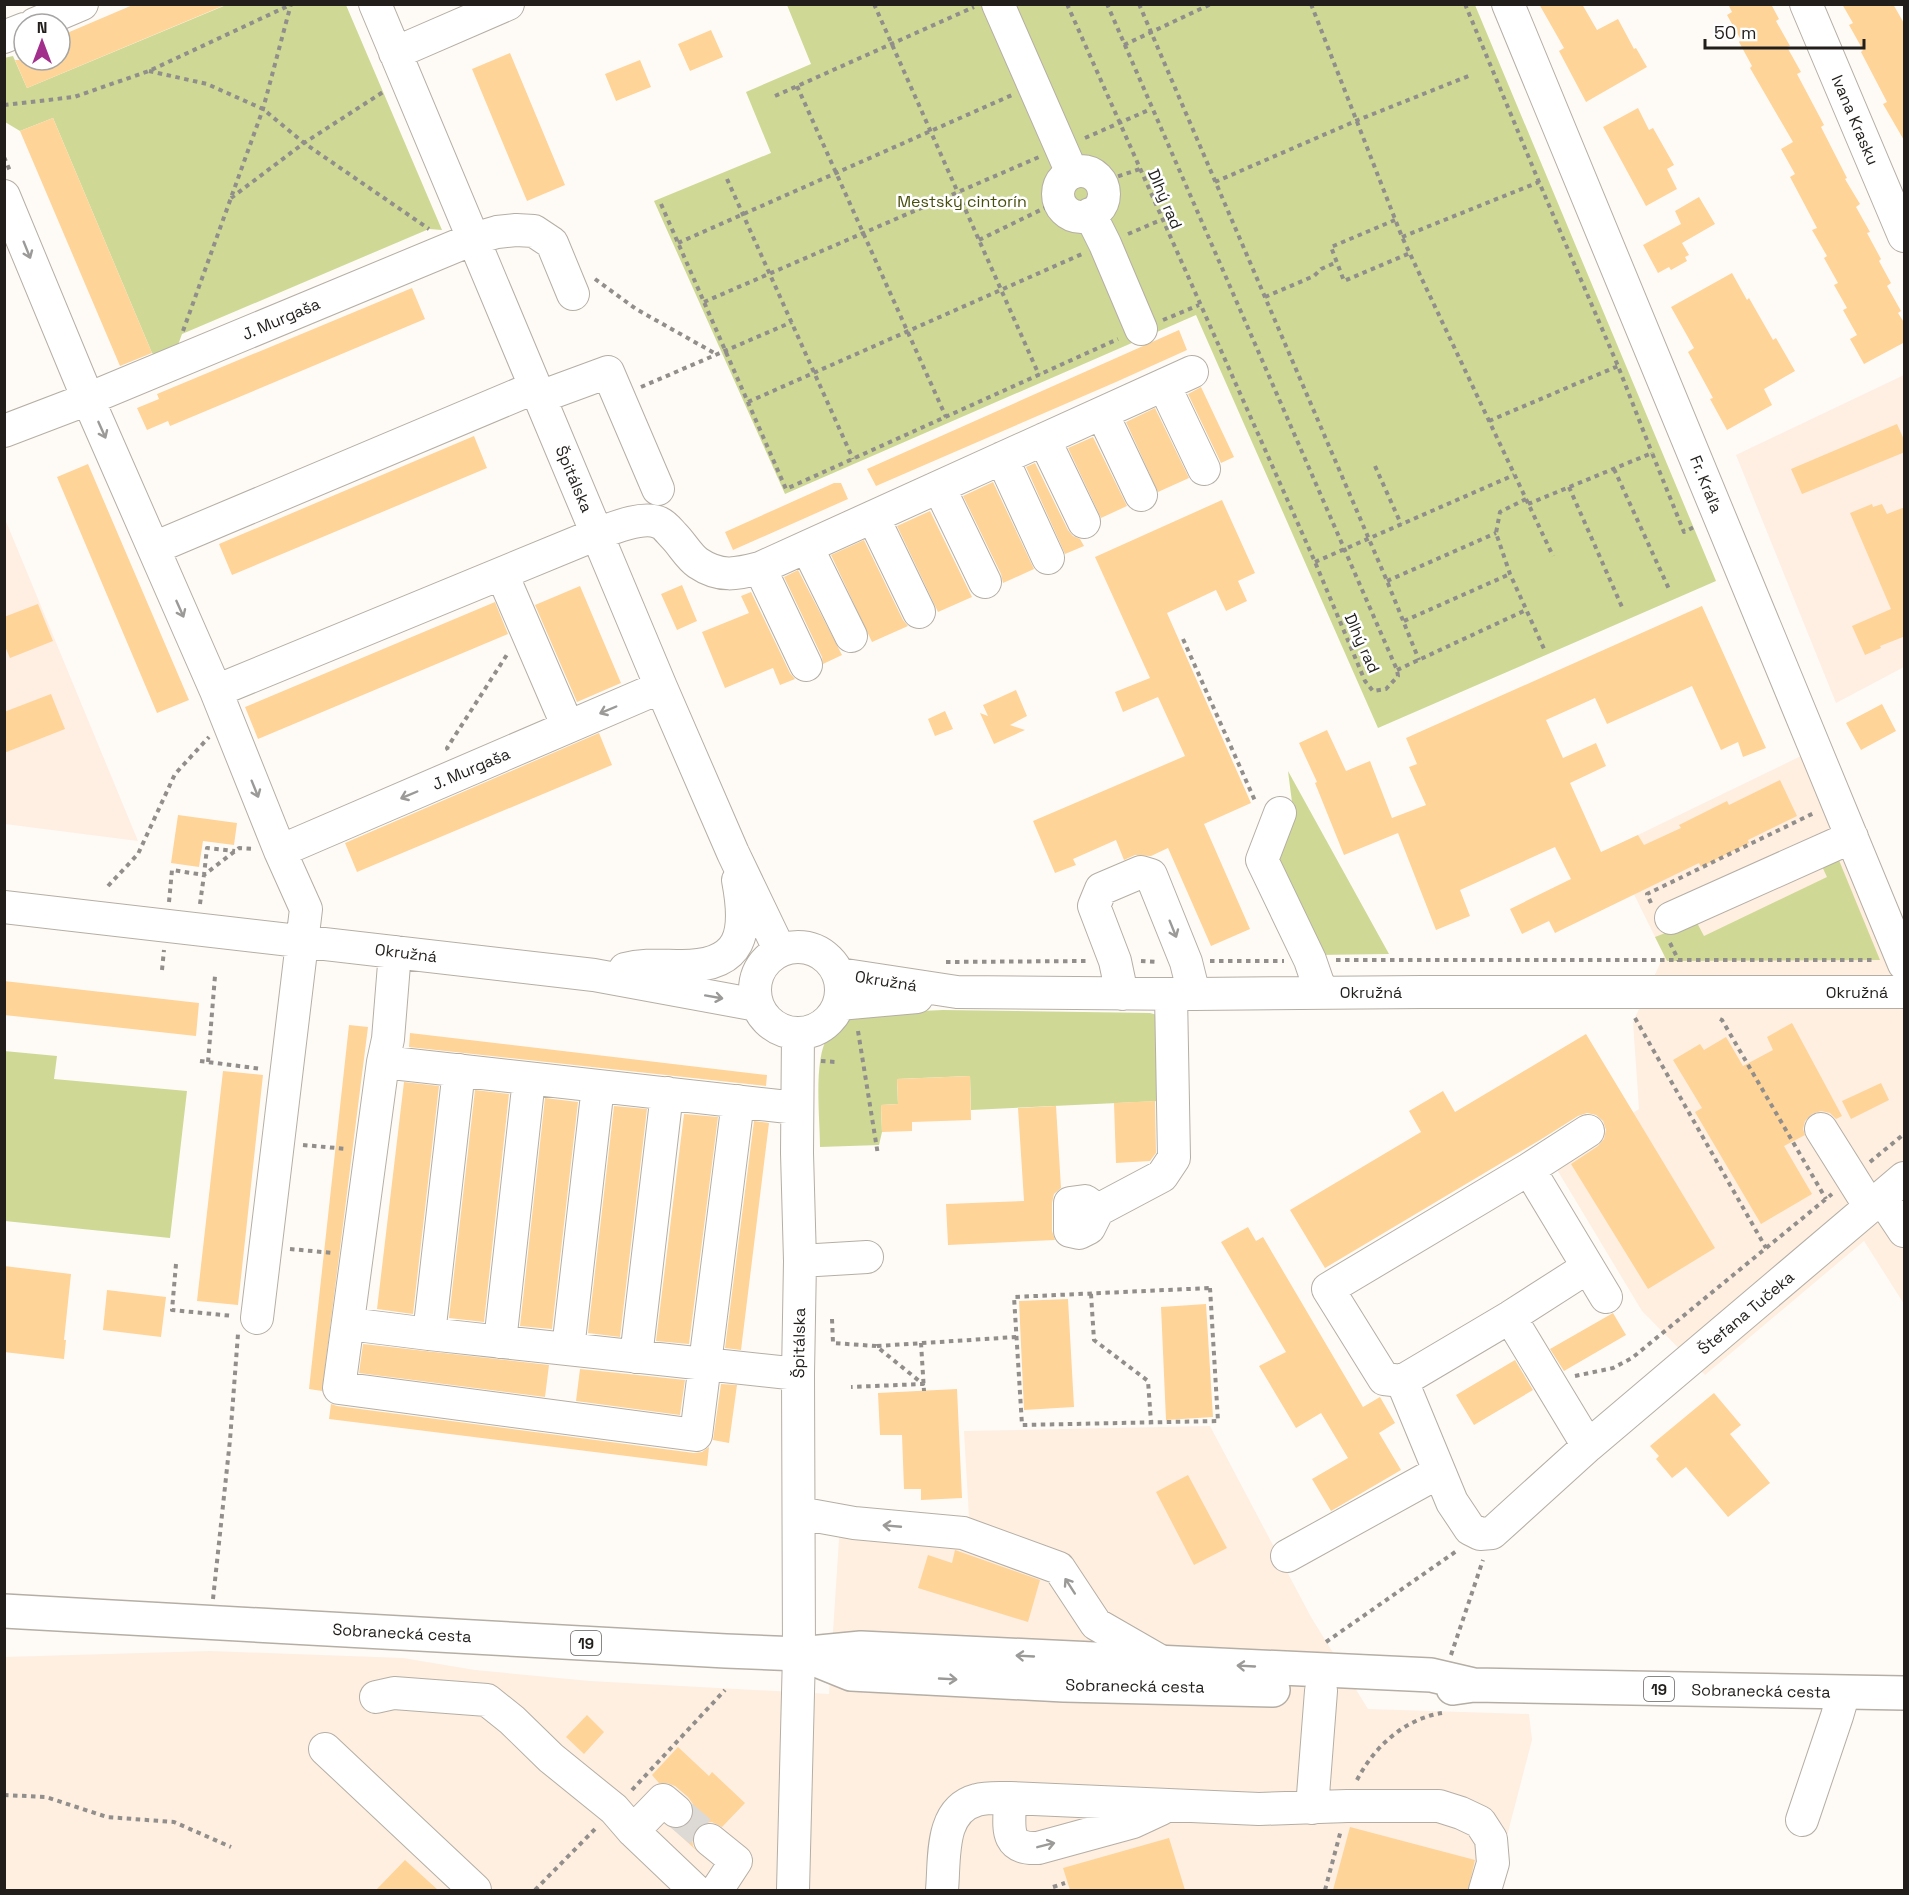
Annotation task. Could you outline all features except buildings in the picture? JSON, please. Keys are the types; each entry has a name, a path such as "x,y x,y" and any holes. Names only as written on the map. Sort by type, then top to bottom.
{"main road":[{"name":"Sobranecká cesta","path":"4,1611 799,1654 861,1648 1431,1675 1474,1685"},
{"name":"Sobranecká cesta","path":"799,1654 851,1674 1064,1685 1425,1693 1474,1685 1905,1693"}],"street":[{"path":"63,12 82,4"},
{"name":"Špitálska","path":"375,4 733,853 770,961"},
{"path":"395,53 508,4"},
{"path":"998,4 1066,160 1063,179 1058,190 1059,201 1064,210 1074,216 1085,217 1095,212 1102,204 1104,193 1101,182 1093,174 1082,171 1066,160"},
{"name":"Fr. Kráľa","path":"1508,4 1852,837 1892,962"},
{"name":"Ivana Krasku","path":"1806,4 1905,236"},
{"path":"4,196 88,399 222,705 280,851 306,909 266,1246 248,1317"},
{"path":"1090,214 1106,244 1141,329"},
{"name":"J. Murgaša","path":"4,431 88,399 473,239 506,231 534,231 552,243 570,287"},
{"path":"154,548 538,392 608,372 658,489"},
{"path":"222,705 502,574 621,525 639,521 660,523 682,543 697,563 716,571 736,575 760,568 1192,372"},
{"path":"1164,385 1204,469"},
{"path":"1102,413 1142,495"},
{"path":"1044,439 1084,522"},
{"path":"1002,458 1048,558"},
{"path":"939,487 985,582"},
{"path":"873,517 919,612"},
{"path":"807,547 851,636"},
{"path":"760,568 806,665"},
{"path":"502,574 568,727"},
{"name":"J. Murgaša","path":"280,851 662,687"},
{"path":"1276,825 1262,860 1310,960 1321,992"},
{"path":"1671,918 1852,837"},
{"path":"594,975 639,966 708,964 721,960 730,953 739,940 742,921 740,888 733,853"},
{"path":"1098,1210 1162,1176 1174,1158 1182,994 1186,962 1151,875 1141,872 1101,889 1094,906 1115,961 1122,994"},
{"name":"Okružná","path":"4,907 594,975 758,1005"},
{"path":"594,975 738,974 770,961 792,947 804,947 826,957 839,989 832,1015 823,1024 798,1033 773,1024 763,1015 758,1005 756,987 770,961"},
{"path":"395,952 388,1039 339,1388 696,1435 738,1101"},
{"name":"Okružná","path":"839,989 1122,994 1905,992"},
{"name":"Špitálska","path":"793,1890 799,1654 798,1374 819,1319 800,1261 798,1033"},
{"path":"383,1062 797,1108"},
{"path":"429,1334 459,1070"},
{"path":"500,1342 529,1079"},
{"path":"568,1350 598,1086"},
{"path":"636,1357 667,1093"},
{"path":"1821,1129 1852,1178 1886,1194 1905,1231"},
{"path":"1588,1131 1529,1169 1328,1289 1384,1379 1402,1381 1510,1317 1588,1267"},
{"path":"1529,1169 1606,1297"},
{"name":"Štefana Tučeka","path":"1486,1534 1886,1194"},
{"path":"800,1261 867,1257"},
{"path":"1510,1317 1588,1446"},
{"path":"349,1324 798,1374"},
{"path":"1402,1381 1452,1502 1470,1529 1486,1534"},
{"path":"1287,1556 1439,1472"},
{"path":"799,1513 854,1523 963,1533 1059,1568 1096,1624 1162,1662"},
{"path":"1064,1685 1084,1659 1096,1624"},
{"path":"1312,1808 1321,1691"},
{"path":"1802,1820 1844,1692"},
{"path":"376,1697 394,1694 487,1700 512,1720 551,1758 614,1809 695,1890"},
{"path":"325,1749 475,1890"},
{"path":"1010,1798 1010,1829 1015,1843 1025,1849 1038,1848 1133,1822 1168,1805"},
{"path":"942,1890 948,1826 958,1809 977,1799 1010,1798 1259,1809 1439,1806 1461,1812 1480,1822 1491,1839 1492,1863 1485,1890"},
{"path":"633,1830 663,1800 675,1811"},
{"path":"710,1840 736,1861 717,1890"}],"path":[{"path":"874,4 1039,375"},
{"path":"775,96 981,4"},
{"name":"Dlhý rad","path":"1066,4 1315,562 1365,681 1373,691 1386,689 1398,676 1396,670 1107,4"},
{"path":"1139,4 1369,538 1419,660"},
{"path":"1124,45 1211,4"},
{"path":"1311,4 1402,237 1554,555"},
{"path":"1465,4 1618,366 1684,532 1701,524"},
{"path":"4,105 74,98 149,71 291,5"},
{"path":"171,364 264,109 291,5"},
{"path":"149,71 207,84 264,109 304,143 429,229 435,230"},
{"path":"1215,182 1358,120 1471,75"},
{"path":"678,243 1034,85"},
{"path":"797,87 946,417"},
{"path":"231,199 304,143 383,93"},
{"path":"704,302 958,193 1066,160 1119,123 1151,109"},
{"path":"1101,182 1140,169"},
{"path":"727,179 853,459"},
{"path":"1402,237 1539,182"},
{"path":"979,240 1059,201"},
{"path":"661,204 786,489 1199,305"},
{"path":"748,402 1161,220"},
{"path":"1395,220 1331,247 1344,281 1410,253"},
{"path":"1264,297 1314,276 1321,269 1337,262"},
{"path":"570,287 591,276 636,309 717,355"},
{"path":"618,397 792,322"},
{"path":"1489,421 1618,366"},
{"path":"1545,651 1510,574 1496,532 1500,512 1652,453"},
{"path":"1376,466 1401,524"},
{"path":"1614,469 1669,589"},
{"path":"1315,562 1514,475"},
{"path":"1569,487 1622,608"},
{"path":"1387,581 1496,532"},
{"path":"1404,621 1510,574"},
{"path":"1396,670 1526,610"},
{"path":"454,776 447,748 525,627"},
{"path":"1183,639 1276,825"},
{"path":"108,886 138,854 176,774 222,705"},
{"path":"197,929 207,848 235,852"},
{"path":"168,909 172,870 204,875 239,848 280,851"},
{"path":"162,970 165,940"},
{"path":"944,962 1310,960 1892,962"},
{"path":"208,1062 215,976"},
{"path":"1644,1015 1633,1014 1766,1248"},
{"path":"1711,1019 1722,1020 1826,1199"},
{"path":"858,1031 878,1155"},
{"path":"200,1061 287,1071"},
{"path":"817,1061 836,1062"},
{"path":"1551,1385 1568,1378 1613,1368 1632,1358 1905,1134"},
{"path":"278,1143 371,1152"},
{"path":"266,1246 358,1256"},
{"path":"176,1264 172,1310 248,1317 230,1440 211,1623"},
{"path":"1210,1288 1218,1421 1022,1425 1016,1337 1014,1297 1210,1288"},
{"path":"1091,1294 1094,1340 1148,1381 1150,1422"},
{"path":"819,1319 833,1343 876,1346 1016,1337"},
{"path":"921,1343 924,1391"},
{"path":"876,1346 923,1384"},
{"path":"851,1387 923,1384"},
{"path":"1321,1645 1486,1534"},
{"path":"1450,1658 1486,1534"},
{"path":"632,1790 724,1690"},
{"path":"1352,1788 1365,1765 1383,1743 1408,1725 1450,1712"},
{"path":"4,1795 46,1797 106,1817 174,1822 231,1847"},
{"path":"535,1890 602,1822"},
{"path":"1324,1890 1341,1829"},
{"path":"1053,1887 1065,1883"}],"shaded area":[{"path":"1904,375 1904,667 1836,703 1736,455"},
{"path":"5,519 138,841 5,824"},
{"path":"1801,756 1884,957 1904,957 1904,1304 1864,1241 1705,1375 1642,1311 1553,1163 1639,1109 1633,1022 1664,955 1611,848"},
{"path":"1210,1426 1311,1617 1368,1709 1529,1714 1532,1740 1493,1890 5,1890 4,1657 210,1651 403,1658 475,1670 590,1681 829,1694 841,1508 969,1518 964,1431"}],"green space":[{"path":"226,5 346,5 442,230 429,229 182,334 171,364 152,353 53,118 20,131 5,122 4,58 12,56 12,72 20,72 27,88 65,72 72,72 72,69"},
{"name":"Mestský cintorín","path":"787,5 1475,5 1716,581 1378,728 1196,315 785,494 654,201 771,153 746,92 811,64"},
{"path":"1288,771 1389,954 1319,955 1277,856 1293,810"},
{"path":"1836,853 1880,960 1667,961 1655,937 1696,921 1704,936 1827,877 1819,860"},
{"path":"943,1010 1150,1013 1161,1016 1160,1101 971,1110 970,1076 897,1079 898,1104 881,1105 882,1132 879,1145 820,1147 818,1090 820,1059 823,1046 833,1030 852,1014"},
{"path":"4,1051 57,1056 54,1079 187,1091 170,1238 5,1221"}],"tunnel":[{"path":"676,1811 710,1840"}]}
